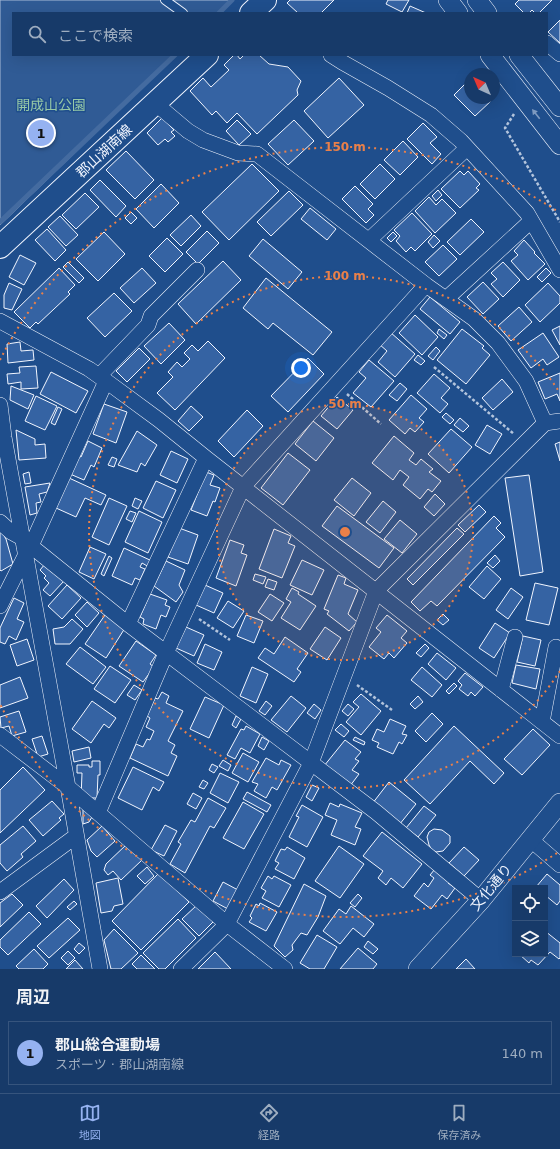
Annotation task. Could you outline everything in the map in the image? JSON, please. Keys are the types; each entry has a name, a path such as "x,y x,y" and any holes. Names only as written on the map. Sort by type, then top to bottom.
{"main road":[{"name":"郡山湖南線","path":"0,247 156,104 206,56"}],"street":[{"path":"448,0 457,12"},
{"path":"477,0 486,12"},
{"path":"548,44 560,54"},
{"path":"333,56 431,115 461,141 526,213 560,270"},
{"path":"491,56 560,145"},
{"path":"520,56 560,107"},
{"path":"156,104 188,131 203,140 238,153 257,154 426,285 474,319 498,343 526,381 545,423"},
{"path":"369,240 467,148"},
{"path":"446,299 531,221"},
{"path":"0,606 25,547 103,378 148,325 150,316 197,270"},
{"path":"98,814 166,653 243,486 426,285"},
{"path":"0,321 103,378 159,420 560,736"},
{"path":"0,405 4,437 100,969"},
{"path":"181,969 228,924 311,763 376,592 545,423 560,421"},
{"path":"128,624 206,458"},
{"path":"0,522 25,547 376,812 482,900"},
{"path":"501,690 515,637"},
{"path":"542,722 556,647"},
{"path":"0,735 68,787 228,924 285,969"},
{"name":"文化通り","path":"418,969 482,900 560,803"},
{"path":"0,892 76,836"},
{"path":"530,839 560,865"}],"lane":[{"path":"165,0 182,12"}],"path":[{"path":"515,112 505,128 560,222"},
{"path":"434,367 525,443"},
{"path":"336,384 381,424"},
{"path":"186,610 230,640"},
{"path":"345,675 392,710"}],"green space":[{"name":"開成山公園","path":"0,0 232,0 220,12 12,12 12,56 175,56 0,225"}],"building":[{"path":"290,0 334,0 322,12 297,12 287,3"},
{"path":"388,0 409,0 402,12 386,4"},
{"path":"519,0 552,0 540,12 534,12 532,10 530,12 523,12 515,4"},
{"path":"410,6 424,12 407,12"},
{"path":"560,20 560,43 548,32"},
{"path":"233,56 238,56 240,59 243,56 260,56 269,64 288,67 301,81 297,90 298,95 257,134 237,113 227,123 216,111 212,115 190,91 203,78 211,87 229,70 224,65"},
{"path":"339,78 364,105 328,138 304,111"},
{"path":"464,85 464,104 488,104 475,116 454,95"},
{"path":"162,118 174,130 171,132 175,136 168,142 165,139 158,145 147,133"},
{"path":"237,120 251,134 239,145 226,131"},
{"path":"294,120 314,141 288,165 268,144"},
{"path":"423,123 437,137 430,143 441,154 432,164 407,139"},
{"path":"403,141 418,157 400,175 384,160"},
{"path":"126,151 154,180 135,199 106,170"},
{"path":"252,164 279,191 229,240 202,212"},
{"path":"380,164 395,179 375,199 360,184"},
{"path":"460,171 464,175 468,171 480,184 476,188 479,190 460,208 441,189"},
{"path":"100,180 126,206 116,217 90,190"},
{"path":"161,184 179,203 154,228 136,209"},
{"path":"355,186 373,204 368,209 374,215 366,223 342,199"},
{"path":"438,190 442,195 436,201 432,196"},
{"path":"289,191 303,205 271,236 257,222"},
{"path":"85,193 99,207 76,229 62,215"},
{"path":"429,197 436,205 442,199 456,213 435,233 415,211"},
{"path":"310,208 336,229 327,240 301,219"},
{"path":"131,212 137,218 131,224 125,218"},
{"path":"412,213 432,234 415,251 411,247 406,252 396,241 400,236 394,230"},
{"path":"191,215 201,226 181,246 170,235"},
{"path":"60,216 78,235 66,246 48,227"},
{"path":"471,219 484,232 460,255 447,242"},
{"path":"47,229 66,250 55,261 35,240"},
{"path":"207,231 219,243 198,264 186,252"},
{"path":"104,232 125,254 98,281 76,259"},
{"path":"393,232 397,236 391,242 387,238"},
{"path":"434,235 440,241 433,248 428,242"},
{"path":"167,238 183,254 165,272 149,256"},
{"path":"263,239 302,272 288,289 249,256"},
{"path":"524,240 545,264 528,280 511,261 518,255 514,251"},
{"path":"443,245 457,259 439,276 425,262"},
{"path":"20,255 36,263 24,285 9,277"},
{"path":"223,261 241,280 196,324 178,304"},
{"path":"68,262 84,278 79,283 63,267"},
{"path":"503,262 520,280 503,297 491,284 497,279 491,273"},
{"path":"59,268 75,285 68,292 70,294 38,324 36,322 30,328 14,312"},
{"path":"142,268 156,283 134,303 120,288"},
{"path":"546,268 551,273 542,282 537,277"},
{"path":"266,278 332,332 313,355 273,323 268,329 243,308"},
{"path":"483,282 499,299 483,314 467,297"},
{"path":"9,283 22,289 12,310 4,308 4,295"},
{"path":"548,283 560,296 560,303 540,322 525,305"},
{"path":"114,293 132,311 105,337 87,318"},
{"path":"430,297 460,322 450,334 420,309"},
{"path":"519,307 532,322 511,341 498,326"},
{"path":"415,315 438,337 422,355 399,333"},
{"path":"169,323 185,340 161,364 144,346"},
{"path":"560,326 560,345 552,330"},
{"path":"439,329 447,335 444,339 437,333"},
{"path":"462,329 484,346 482,348 490,355 466,384 437,360"},
{"path":"390,332 415,354 395,377 378,362 387,351 379,344"},
{"path":"543,333 559,357 547,365 543,359 531,368 518,350"},
{"path":"208,341 225,358 175,410 157,393 173,377 168,372 177,362 182,367 190,359 184,353 192,345 198,351"},
{"path":"20,342 21,351 33,350 34,360 8,363 7,344"},
{"path":"436,347 440,351 433,360 428,356"},
{"path":"139,348 150,359 127,382 116,371"},
{"path":"418,355 425,361 421,365 414,360"},
{"path":"308,358 324,374 288,412 271,396"},
{"path":"369,360 394,381 371,407 353,393 366,378 359,372"},
{"path":"36,366 38,388 21,389 21,382 8,384 7,374 20,373 19,367"},
{"path":"51,372 88,391 76,413 40,394"},
{"path":"560,373 560,401 557,394 545,399 538,382"},
{"path":"434,374 450,388 441,398 448,404 440,413 417,393"},
{"path":"502,379 513,392 493,410 482,398"},
{"path":"400,383 407,389 397,401 389,395"},
{"path":"11,386 34,395 28,409 10,400"},
{"path":"411,395 427,409 419,418 424,422 415,432 410,428 405,434 389,420"},
{"path":"36,396 57,406 45,430 25,421"},
{"path":"337,397 353,410 337,429 321,416"},
{"path":"104,404 127,412 116,443 93,434"},
{"path":"191,406 203,417 189,431 178,421"},
{"path":"58,407 62,409 55,425 51,423"},
{"path":"247,410 263,426 234,457 218,441"},
{"path":"446,413 454,420 450,424 442,417"},
{"path":"460,418 469,426 463,432 454,425"},
{"path":"313,421 334,438 316,461 295,444"},
{"path":"487,425 502,434 490,454 475,445"},
{"path":"451,429 472,447 449,473 428,454"},
{"path":"16,430 35,439 35,445 45,444 46,458 19,460"},
{"path":"137,431 157,445 145,466 141,463 137,472 118,465"},
{"path":"394,436 414,453 409,460 416,465 421,459 433,469 429,472 441,481 432,492 428,489 420,499 403,485 409,477 400,470 393,480 372,463"},
{"path":"88,441 102,448 94,467 91,465 84,480 70,474 79,456 81,457"},
{"path":"560,442 560,461 555,444"},
{"path":"171,451 188,459 177,483 160,475"},
{"path":"288,453 310,470 283,505 261,488"},
{"path":"112,457 117,459 114,467 108,465"},
{"path":"29,472 31,483 25,484 23,474"},
{"path":"206,472 214,475 210,485 220,488 215,502 213,501 207,516 191,510"},
{"path":"529,475 543,572 520,576 505,478"},
{"path":"69,478 106,495 101,505 85,498 76,517 56,508"},
{"path":"352,478 371,493 354,516 334,500"},
{"path":"156,481 176,490 163,518 143,508"},
{"path":"50,483 47,492 39,494 41,502 36,503 37,513 30,515 25,487"},
{"path":"435,494 445,504 434,516 424,507"},
{"path":"109,498 127,506 109,545 92,537"},
{"path":"135,498 142,501 138,509 132,506"},
{"path":"383,501 396,512 380,533 366,522"},
{"path":"479,505 486,512 465,532 458,525"},
{"path":"337,506 394,548 379,568 322,526"},
{"path":"130,511 136,513 132,522 126,519"},
{"path":"139,511 162,522 148,553 125,542"},
{"path":"494,516 501,523 496,528 505,537 437,606 431,601 420,611 411,602"},
{"path":"400,520 417,534 402,553 384,539"},
{"path":"179,528 198,535 188,564 168,557"},
{"path":"457,528 464,534 413,585 407,579"},
{"path":"0,529 6,539 13,564 1,571 0,570"},
{"path":"274,529 291,536 288,543 295,546 282,578 259,569"},
{"path":"230,540 244,545 241,553 247,555 236,586 216,578"},
{"path":"90,547 106,554 94,579 79,572"},
{"path":"124,548 152,561 149,567 142,563 140,567 145,569 140,580 135,578 132,585 112,576"},
{"path":"495,555 500,561 493,568 487,563"},
{"path":"109,556 112,558 104,576 101,574"},
{"path":"302,560 324,570 312,595 290,585"},
{"path":"166,561 185,570 179,585 183,592 176,602 154,586"},
{"path":"45,564 64,581 50,596 43,590 49,583 44,578 46,576 40,570"},
{"path":"487,566 501,579 484,599 469,587"},
{"path":"255,574 266,577 263,584 253,580"},
{"path":"338,575 346,578 344,584 358,590 348,614 357,622 349,631 327,614 329,611 324,609"},
{"path":"268,579 277,582 274,590 265,587"},
{"path":"535,583 558,588 549,625 526,620"},
{"path":"67,585 81,598 62,619 48,606"},
{"path":"205,585 223,593 214,613 196,605"},
{"path":"292,588 316,606 300,630 281,618 291,602 286,599"},
{"path":"511,588 523,597 508,619 496,610"},
{"path":"150,594 167,600 165,605 170,607 166,617 161,615 156,629 143,624 144,619 140,617"},
{"path":"270,594 284,603 272,621 258,612"},
{"path":"14,598 24,603 17,619 24,622 16,640 9,636 5,644 0,642 0,628"},
{"path":"228,601 244,611 233,628 217,618"},
{"path":"87,602 99,613 87,627 75,615"},
{"path":"443,614 449,620 443,625 437,620"},
{"path":"105,615 125,628 106,658 85,644"},
{"path":"246,615 263,621 254,643 237,636"},
{"path":"387,615 407,631 401,638 407,643 394,658 389,653 384,659 369,647 381,632 376,628"},
{"path":"72,619 83,629 70,644 55,644 53,629 64,627"},
{"path":"495,623 510,633 494,658 479,648"},
{"path":"186,627 204,635 194,656 176,648"},
{"path":"325,627 341,638 327,660 310,649"},
{"path":"523,636 541,640 535,666 517,662"},
{"path":"285,637 308,653 297,669 301,672 294,682 258,658 265,648 274,654"},
{"path":"27,639 34,660 17,666 10,645"},
{"path":"136,641 156,655 150,664 154,667 143,682 119,666"},
{"path":"205,644 222,652 214,670 197,663"},
{"path":"425,644 429,648 421,657 416,653"},
{"path":"80,647 106,667 93,684 66,664"},
{"path":"437,653 456,668 446,680 428,664"},
{"path":"516,665 540,669 536,689 512,683"},
{"path":"110,666 131,680 115,703 94,689"},
{"path":"252,667 268,674 256,703 240,696"},
{"path":"422,667 442,685 432,697 411,680"},
{"path":"465,673 483,687 475,696 471,692 468,696 459,689 462,685 458,681"},
{"path":"20,677 28,698 0,708 0,685"},
{"path":"454,683 457,686 449,694 446,691"},
{"path":"134,685 142,690 135,700 127,695"},
{"path":"162,692 169,696 166,703 183,711 168,741 175,745 171,753 177,756 168,776 130,758 136,744 143,747 147,739 150,740 154,731 146,727 150,718 147,716 155,698 158,699"},
{"path":"361,694 381,711 361,735 346,722 359,707 353,702"},
{"path":"291,696 306,708 287,732 271,720"},
{"path":"418,696 423,702 415,709 410,704"},
{"path":"205,697 224,705 209,738 190,729"},
{"path":"92,701 116,718 109,728 104,724 91,743 72,729"},
{"path":"266,701 272,706 265,715 259,711"},
{"path":"314,704 321,710 315,719 307,713"},
{"path":"348,704 354,709 348,716 342,711"},
{"path":"19,711 26,732 12,736 9,726 1,728 0,717"},
{"path":"432,713 443,724 426,742 415,731"},
{"path":"236,716 241,719 236,728 232,725"},
{"path":"390,719 406,726 402,734 407,735 402,744 399,742 393,754 377,747 379,743 372,740 377,729 384,732"},
{"path":"341,724 349,731 344,737 335,730"},
{"path":"246,726 260,734 250,753 241,748 235,759 227,755 241,729 244,730"},
{"path":"454,726 504,773 494,784 470,761 430,804 404,780"},
{"path":"533,729 550,745 522,775 504,759"},
{"path":"42,736 48,754 38,757 32,739"},
{"path":"262,737 269,741 264,750 258,746"},
{"path":"355,737 365,742 364,745 353,740"},
{"path":"345,740 361,752 355,759 359,761 352,770 359,774 350,786 324,766"},
{"path":"89,747 91,758 74,762 72,751"},
{"path":"243,753 259,762 248,782 232,773"},
{"path":"266,758 279,765 281,760 291,765 277,790 272,787 266,798 254,791 258,784 252,782"},
{"path":"223,760 231,765 228,771 219,766"},
{"path":"92,761 100,761 97,798 81,798 82,773 77,773 77,765 89,765 89,767 92,767"},
{"path":"212,764 218,767 214,773 209,770"},
{"path":"23,767 45,790 0,833 0,790"},
{"path":"133,767 164,782 159,791 153,787 142,810 118,798"},
{"path":"220,773 239,782 228,803 210,793"},
{"path":"203,780 208,783 204,789 199,787"},
{"path":"389,782 416,804 399,825 372,804"},
{"path":"312,785 319,788 312,801 306,797"},
{"path":"247,792 271,805 267,812 243,799"},
{"path":"193,793 202,798 196,809 187,804"},
{"path":"208,798 226,808 214,828 210,826 185,873 170,864 181,844 178,842 191,820 195,822"},
{"path":"52,801 64,814 59,818 61,820 43,836 29,820"},
{"path":"243,802 264,814 244,849 223,838"},
{"path":"330,803 339,807 340,804 362,813 355,827 361,829 355,845 331,835 337,820 325,815"},
{"path":"302,805 323,817 307,847 289,837 299,817 296,816"},
{"path":"424,806 436,815 418,837 406,828"},
{"path":"87,809 92,817 89,822 83,824 83,810"},
{"path":"165,825 177,831 164,856 151,850"},
{"path":"23,826 36,841 21,854 23,857 7,871 0,863 0,845"},
{"path":"102,826 115,841 97,857 91,851 87,840"},
{"path":"434,829 442,830 450,836 450,843 443,851 436,852 432,850 429,845 427,837 429,832"},
{"path":"382,832 422,864 403,888 391,878 386,885 378,878 383,871 363,856"},
{"path":"127,844 142,860 121,880 113,871 108,875 104,870 106,864"},
{"path":"339,846 364,864 340,898 315,881"},
{"path":"287,847 305,858 294,879 275,869 279,863 275,861 281,849 285,850"},
{"path":"464,847 479,860 464,876 449,863"},
{"path":"147,867 154,876 145,884 137,876"},
{"path":"435,869 450,881 448,883 455,888 447,899 442,895 431,909 414,896 424,883 428,887 434,878 430,875"},
{"path":"159,873 189,902 141,950 112,921"},
{"path":"547,874 560,885 560,901 557,905 548,898 548,885 538,885"},
{"path":"268,876 272,879 274,876 291,885 279,907 262,898 266,891 261,888"},
{"path":"118,878 123,904 114,906 112,911 101,913 96,883"},
{"path":"64,879 74,890 47,918 36,906"},
{"path":"223,882 238,890 228,909 213,901"},
{"path":"304,884 326,896 318,917 307,935 301,933 292,945 293,950 285,957 274,946"},
{"path":"12,894 23,905 0,927 0,903"},
{"path":"358,894 362,898 355,907 350,903"},
{"path":"74,901 77,904 70,910 67,907"},
{"path":"260,903 277,912 266,931 249,922 252,918 250,916 256,904 259,906"},
{"path":"197,905 213,922 199,936 182,919"},
{"path":"351,906 374,924 364,937 353,928 340,944 323,931 339,909 346,914"},
{"path":"29,912 41,924 8,955 0,947 0,940"},
{"path":"68,918 80,930 49,958 37,946"},
{"path":"178,919 196,938 165,969 159,969 143,953"},
{"path":"114,929 138,953 121,969 111,969 104,940"},
{"path":"548,933 560,943 560,958 559,959 550,952 548,954"},
{"path":"317,935 337,947 324,969 310,969 300,963"},
{"path":"368,941 378,949 373,954 364,947"},
{"path":"79,943 85,948 79,954 74,949"},
{"path":"358,948 377,964 373,969 340,969"},
{"path":"34,949 48,964 43,969 19,969 16,966"},
{"path":"68,951 75,958 68,965 61,958"},
{"path":"215,952 231,969 198,969"},
{"path":"141,955 155,969 137,969 132,964"},
{"path":"522,957 545,957 538,965 531,960 529,963"},
{"path":"466,959 475,969 456,969"},
{"path":"75,960 83,969 66,969"}],"waterway":[{"path":"220,12 232,0"},
{"path":"0,222 174,56"}],"place":[{"name":"郡山総合運動場","path":"41,133"}]}
